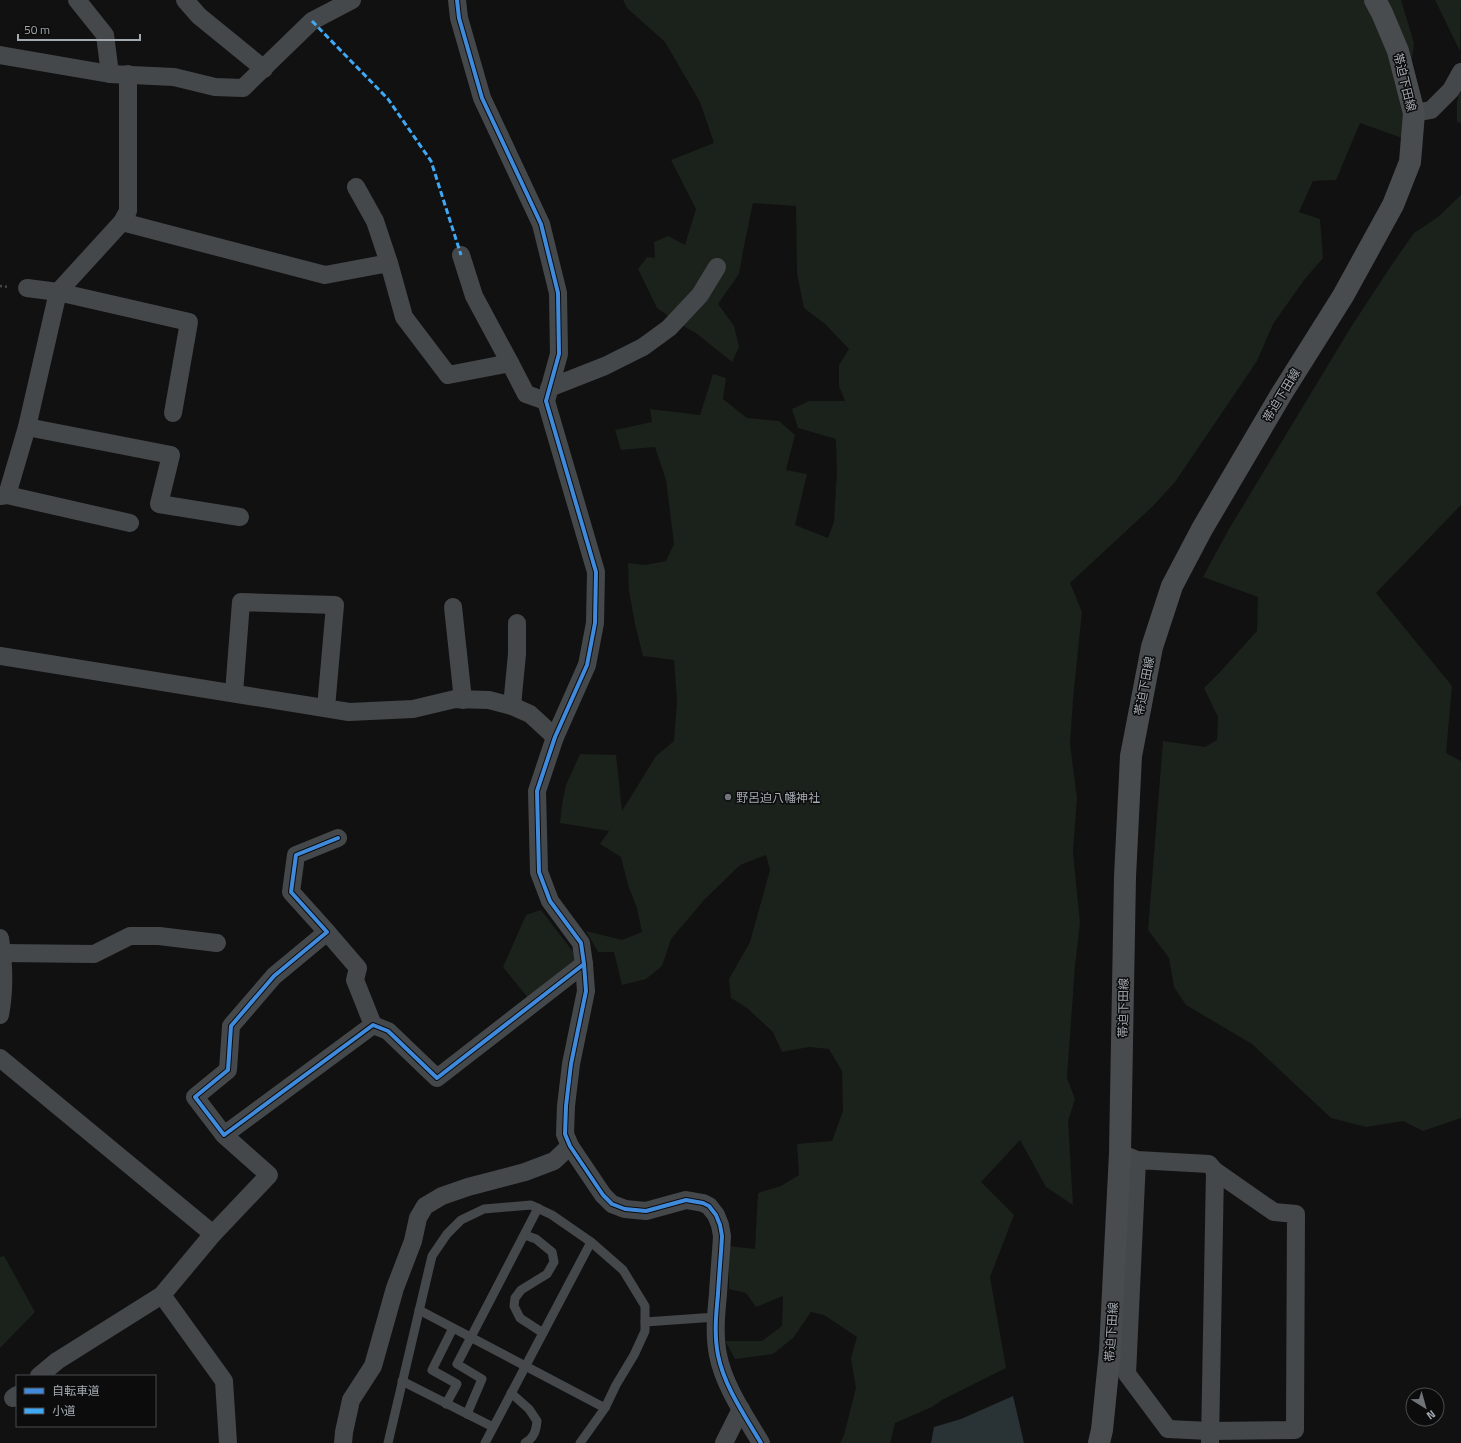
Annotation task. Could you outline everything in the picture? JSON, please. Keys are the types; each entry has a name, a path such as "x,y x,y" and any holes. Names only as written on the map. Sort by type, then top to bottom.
{"main road":[{"name":"帯迫下田線","path":"1099,1443 1102,1430 1110,1351 1128,1156 1125,877 1131,756 1152,646 1172,586 1202,529 1282,392 1343,296 1393,205 1410,162 1414,113 1398,51 1375,0"}],"street":[{"path":"77,0 105,35 110,74"},
{"path":"185,0 199,16 264,69"},
{"path":"0,55 110,74 174,77 215,87 243,88 312,21 352,0"},
{"path":"457,0 459,18 482,98 541,224 558,292 559,354 548,395 596,572 595,623 587,665 555,737 537,792 539,872 550,901 581,943 584,964 586,991 571,1064 566,1106 565,1134 570,1146 603,1195 612,1204 625,1209 646,1211 686,1200 703,1203 709,1206 716,1215 722,1236 716,1317 716,1341 718,1356 723,1372 741,1409 761,1443"},
{"path":"1414,113 1431,110 1451,90 1461,72"},
{"path":"128,74 128,211 122,222 58,292 27,427 4,496 130,523"},
{"path":"356,187 375,221 389,263 404,317 448,375 510,363"},
{"path":"122,222 326,276 389,263"},
{"path":"461,256 474,296 526,394 548,395 643,347 669,328 700,295 717,267"},
{"path":"27,288 58,292 189,322 173,413"},
{"path":"27,427 171,455 160,504 240,517"},
{"path":"234,693 241,602 335,605 326,708"},
{"path":"453,607 463,700"},
{"path":"512,706 517,654 517,623"},
{"path":"0,656 349,712 413,709 455,699 489,700 512,706 530,714 555,737"},
{"path":"338,838 296,855 291,892 358,968 355,980 373,1025 388,1031 437,1078 584,964"},
{"path":"40,1375 57,1361 162,1295 213,1234 269,1175 224,1135 195,1097 228,1070 231,1026 274,976 327,932"},
{"path":"0,1015 4,995 1,945 94,954 130,936 159,936 218,944"},
{"path":"224,1135 373,1025"},
{"path":"0,1058 213,1234"},
{"path":"344,1443 344,1432 351,1400 373,1366 395,1288 413,1241 418,1218 425,1206 442,1196 468,1187 525,1172 554,1161 570,1146"},
{"path":"1128,1156 1209,1164 1214,1171 1274,1212 1296,1214 1295,1430 1210,1437 1168,1428 1126,1374 1128,1156"},
{"path":"1210,1437 1214,1171"},
{"path":"162,1295 224,1381 228,1443"},
{"path":"724,1443 741,1409"}],"lane":[{"path":"388,1443 432,1256 447,1234 461,1220 484,1209 531,1205 552,1215 591,1242 623,1270 645,1306 644,1331 634,1355 616,1385 605,1408 580,1443"},
{"path":"467,1414 482,1379 457,1364 538,1208"},
{"path":"525,1235 536,1239 552,1252 554,1262 547,1274 521,1290 516,1298 514,1306 520,1318 542,1333"},
{"path":"485,1443 591,1242"},
{"path":"419,1310 605,1408"},
{"path":"645,1322 716,1317"},
{"path":"446,1404 457,1384 432,1370 453,1328"},
{"path":"402,1381 493,1427"},
{"path":"511,1393 529,1409 537,1422 535,1433 528,1442 525,1443"}],"shaded area":[{"path":"623,0 1401,0 1414,43 1402,138 1360,123 1336,180 1313,181 1299,212 1320,219 1323,258 1304,280 1273,324 1257,361 1175,482 1152,507 1070,583 1082,612 1070,744 1077,798 1073,852 1080,923 1075,966 1067,1078 1075,1099 1068,1121 1073,1205 1046,1187 1020,1140 981,1182 1014,1215 990,1277 1006,1368 942,1400 932,1407 895,1423 890,1443 840,1443 844,1435 856,1388 851,1358 857,1337 824,1315 811,1312 793,1338 773,1354 735,1359 725,1341 762,1341 782,1326 783,1296 756,1307 746,1293 729,1289 729,1246 755,1249 758,1193 781,1186 799,1175 797,1144 832,1141 843,1111 842,1071 829,1049 809,1047 782,1052 773,1032 747,1008 731,998 729,979 750,942 770,870 766,855 740,865 704,900 671,939 662,966 646,979 622,985 614,952 598,952 586,931 622,940 642,932 637,908 628,885 621,857 600,844 609,831 560,823 566,785 580,754 616,755 622,811 656,756 674,741 677,701 674,660 643,656 629,591 628,563 645,565 666,561 674,544 666,480 655,447 621,450 615,430 652,422 650,409 700,415 713,374 726,378 723,399 747,418 779,421 795,435 786,470 807,474 795,525 828,538 834,522 837,471 836,439 798,428 792,409 809,401 845,401 839,386 839,365 849,349 825,324 804,308 797,273 796,206 753,203 739,274 718,304 734,326 739,347 732,362 696,333 678,323 657,308 638,269 647,257 655,258 654,242 668,236 685,245 696,209 671,160 714,143 700,102 665,42 627,8"},
{"path":"1435,0 1461,0 1460,51"},
{"path":"1461,88 1461,123 1457,122 1457,102"},
{"path":"1461,195 1461,505 1376,593 1452,686 1446,753 1461,761 1461,1118 1423,1131 1403,1121 1366,1127 1331,1118 1252,1044 1186,1005 1174,987 1169,958 1148,930 1163,741 1205,747 1217,740 1218,717 1204,688 1257,631 1258,597 1203,577 1229,529 1351,327 1393,263 1414,233 1438,217"},
{"path":"541,910 574,953 574,961 528,998 503,967 526,915"},
{"path":"4,1256 35,1312 0,1348 0,1257"},
{"path":"1013,1396 1024,1443 931,1443 934,1427 961,1419"}],"marked path":[{"path":"312,21 388,99 431,161 461,255"}],"cycle path":[{"path":"457,0 459,18 482,98 541,224 558,293 559,354 546,401 596,572 595,623 587,665 555,737 537,791 539,872 550,901 581,943 584,964 586,991 571,1064 566,1106 565,1134 570,1146 603,1195 612,1204 625,1209 646,1211 686,1200 703,1203 709,1206 716,1215 722,1236 716,1324 718,1355 730,1389 761,1443"},
{"path":"338,838 296,855 291,892 327,932 274,976 231,1026 228,1070 195,1097 224,1135 373,1025 388,1031 437,1078 584,964"}],"place":[{"name":"野呂迫八幡神社","path":"728,797"}]}
